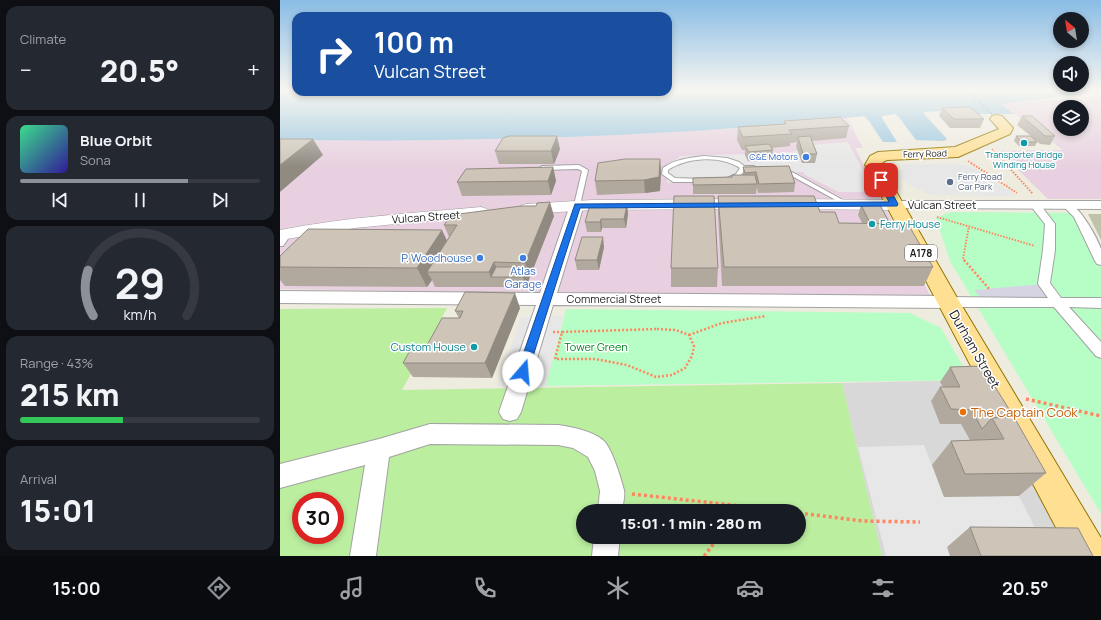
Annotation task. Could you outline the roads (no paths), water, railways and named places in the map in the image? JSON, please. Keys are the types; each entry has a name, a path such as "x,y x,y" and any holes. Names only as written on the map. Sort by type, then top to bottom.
{"main road":[{"name":"Ferry Road","path":"894,204 873,165 876,159 884,156 958,152 1005,131 1006,128 997,119"},
{"name":"Durham Street","path":"894,204 1091,556"}],"street":[{"name":"Vulcan Street","path":"283,238 326,226 373,220 577,205 759,204"},
{"name":"Vulcan Street","path":"775,204 1101,205"},
{"path":"510,412 577,205"},
{"path":"1035,205 1050,224 1049,250 1044,284 1058,303 1101,352"},
{"path":"1067,205 1078,216 1101,261"},
{"name":"Commercial Street","path":"280,297 948,302"},
{"path":"948,302 1101,303"},
{"path":"280,476 379,450 430,434 558,435 577,438 596,449 606,469 611,501"},
{"path":"363,556 379,450"},
{"path":"605,556 606,544"}],"lane":[{"path":"709,181 673,180 665,174 665,169 676,162 701,158 723,158 739,163 743,168 763,169"},
{"path":"532,169 579,167 585,170 577,205"},
{"path":"723,180 738,175 743,168"},
{"path":"777,170 792,174 847,204"}],"water":[{"path":"280,116 882,116 882,118 897,142 883,142 864,116 811,122 597,136 417,140 280,140"},
{"path":"898,116 926,116 947,139 944,141 916,140"}],"place":[{"name":"Transporter Bridge Winding House","path":"1024,143"},
{"name":"C&E Motors","path":"806,157"},
{"name":"Ferry Road Car Park","path":"950,182"},
{"name":"Ferry House","path":"872,224"},
{"name":"P. Woodhouse","path":"480,258"},
{"name":"Atlas Garage","path":"523,258"},
{"name":"Custom House","path":"474,347"},
{"name":"The Captain Cook","path":"963,412"}],"park label":[{"name":"Tower Green","path":"596,347"}]}
